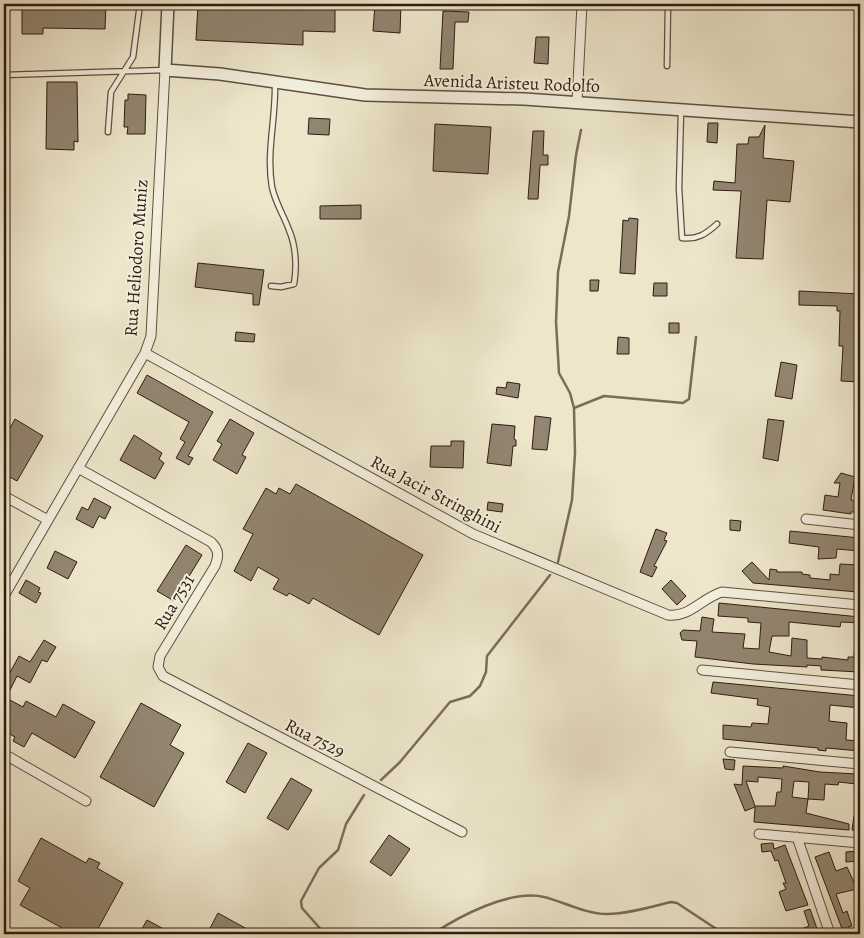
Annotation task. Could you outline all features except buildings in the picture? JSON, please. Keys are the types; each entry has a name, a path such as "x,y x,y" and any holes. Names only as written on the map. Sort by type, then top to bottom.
{"street":[{"name":"Rua Heliodoro Muniz","path":"4,596 145,352 153,322 168,4"},
{"path":"577,102 582,4"},
{"name":"Avenida Aristeu Rodolfo","path":"165,70 220,74 365,95 577,102 860,122"},
{"name":"Rua Jacir Stringhini","path":"145,352 444,519 531,559 668,615 683,615 709,596 722,592 860,605"},
{"name":"Rua 7531","path":"78,468 211,542 218,553 215,566 160,656 158,667"},
{"path":"4,496 48,520"},
{"path":"806,519 860,525"},
{"name":"Rua 7529","path":"158,667 167,680 462,832"},
{"path":"702,670 860,685"},
{"path":"730,752 860,764"},
{"path":"4,754 86,801"},
{"path":"759,834 860,843"},
{"path":"797,837 830,934"}],"lane":[{"path":"108,132 111,92 126,71 133,57 140,4"},
{"path":"667,66 668,4"},
{"path":"4,74 165,70"},
{"path":"271,286 281,287 294,284 296,273 293,240 272,189 270,146 275,104 275,83"},
{"path":"681,110 679,188 682,238 693,240 707,233 718,224"}],"waterway":[{"path":"558,562 572,500 575,453 574,408 570,393 559,373 556,322 558,272 569,216 581,130"},
{"path":"574,408 604,396 683,403 689,399 696,337"},
{"path":"381,780 400,762 450,702 470,696 480,686 486,672 487,656 550,575"},
{"path":"325,934 302,908 301,901 319,868 338,850 346,824 364,795"},
{"path":"433,934 471,912 501,900 531,896 544,897 583,910 607,914 631,912 671,902 677,903 724,934"}]}
